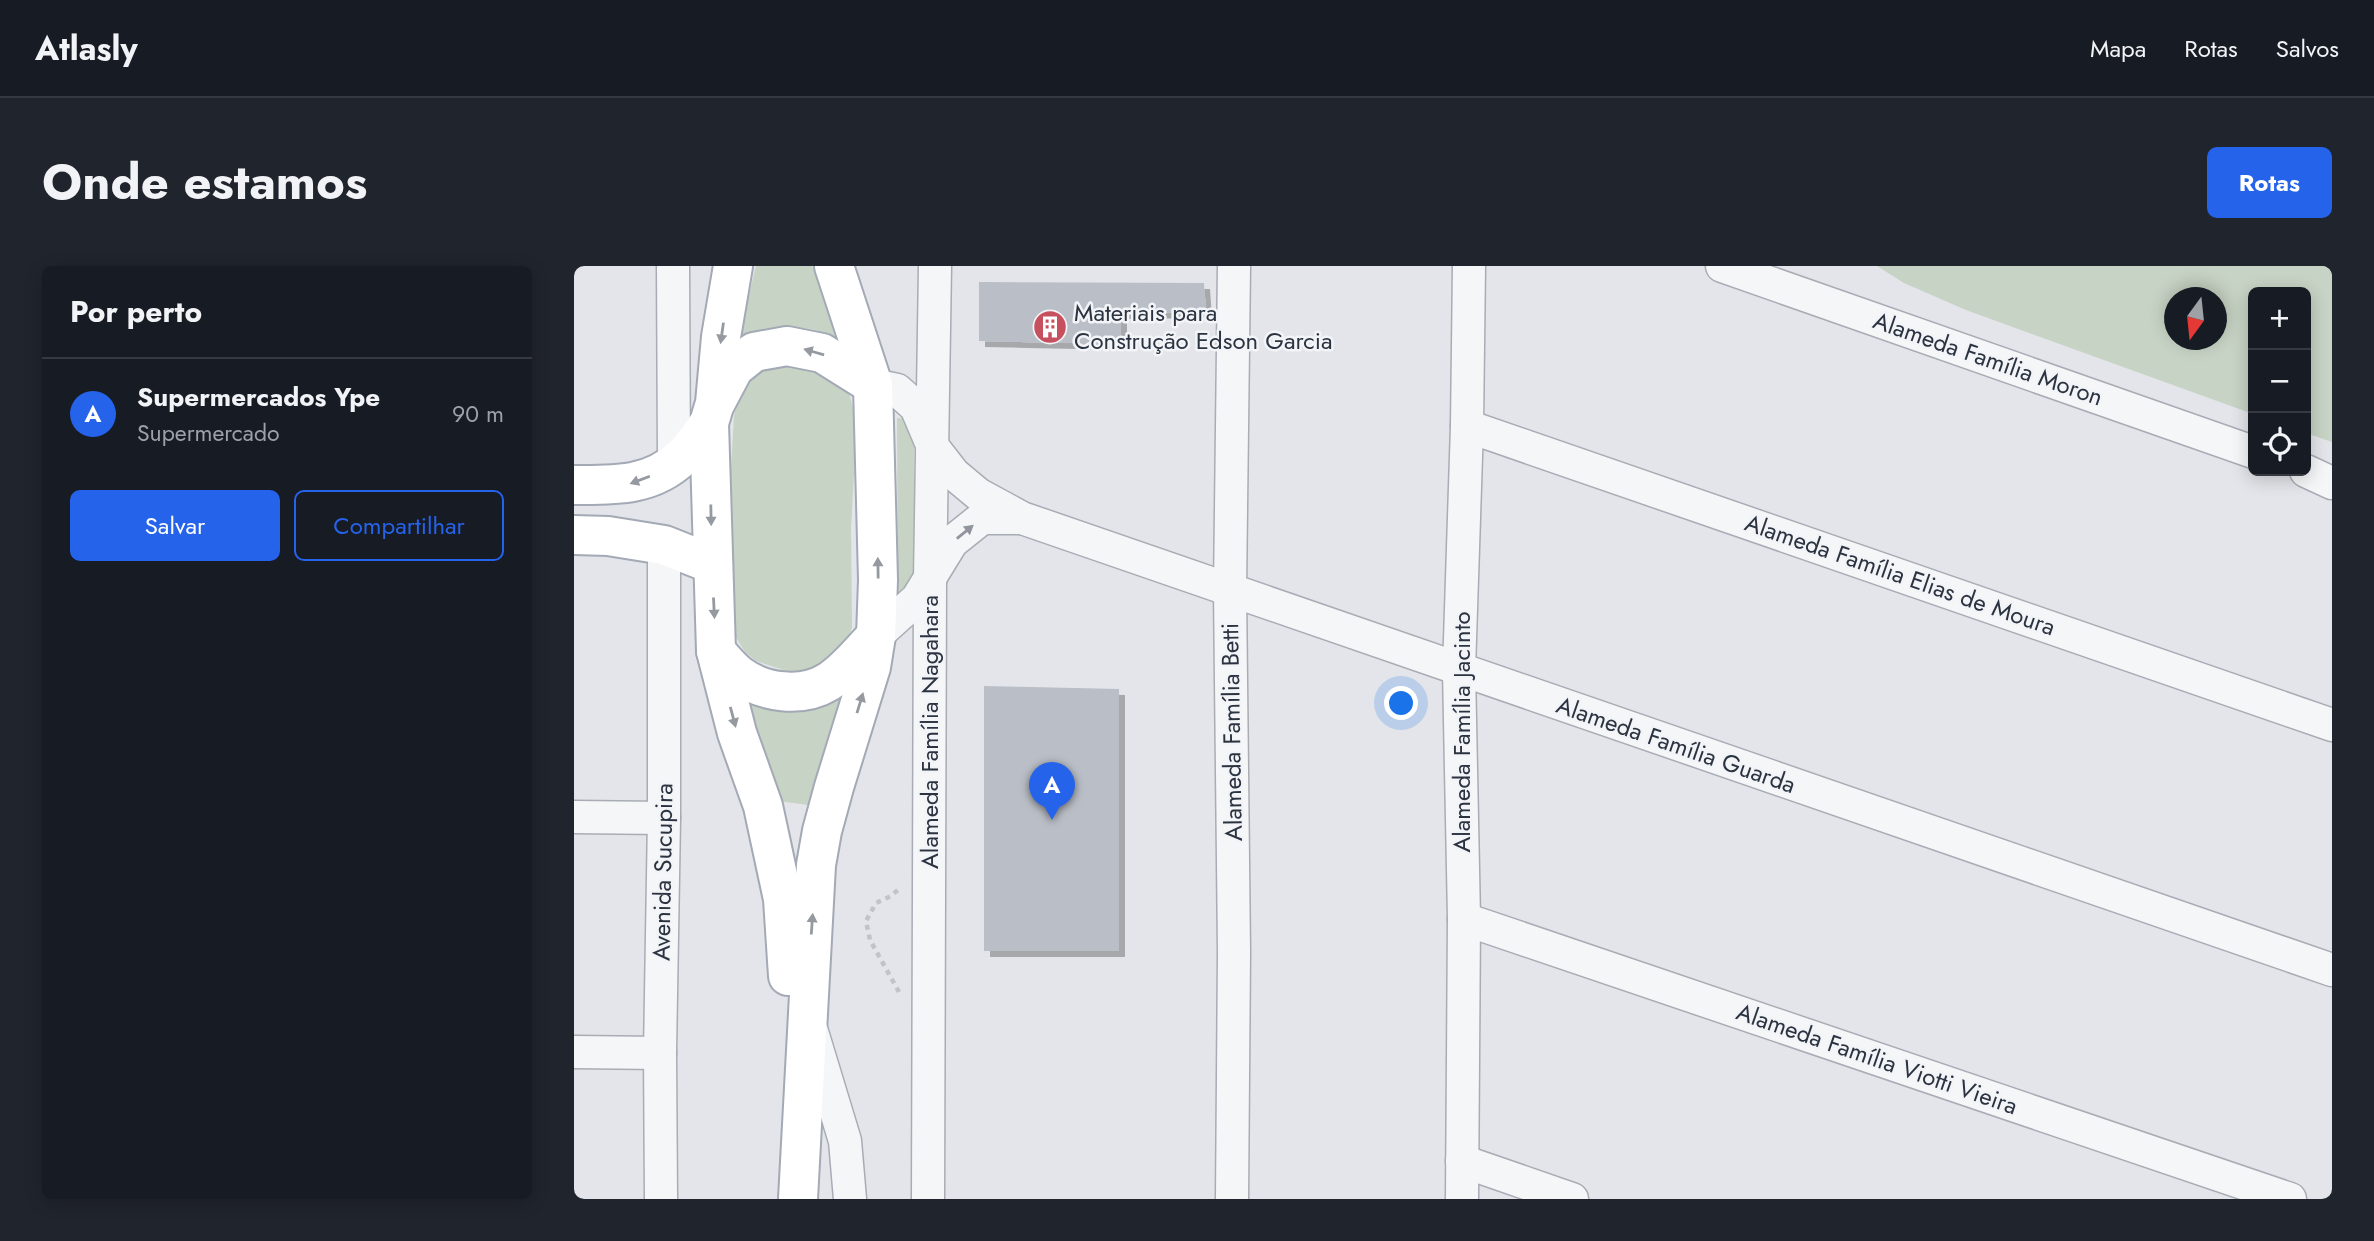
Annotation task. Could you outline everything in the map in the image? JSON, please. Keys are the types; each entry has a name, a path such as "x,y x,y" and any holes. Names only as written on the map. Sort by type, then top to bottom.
{"main road":[{"path":"733,266 712,413 712,564 716,651 737,733 763,806 783,899 798,1181"},
{"path":"798,1181 816,865 822,831 871,667 876,636 878,580 873,385 834,266"},
{"path":"574,485 628,485 660,473 682,458 712,413 734,368 754,352 787,346 822,354 873,385"},
{"path":"574,536 608,536 664,545 712,564"},
{"path":"716,651 740,676 768,689 795,692 827,683 849,665 876,636"}],"street":[{"path":"673,266 674,463"},
{"name":"Alameda Família Nagahara","path":"929,1199 930,580 935,266"},
{"name":"Alameda Família Betti","path":"1232,1199 1234,952 1230,590 1234,266"},
{"name":"Alameda Família Jacinto","path":"1462,1199 1464,919 1459,670 1469,266"},
{"name":"Alameda Família Moron","path":"1722,266 1790,277 2248,450"},
{"path":"873,385 897,390 916,407 933,447"},
{"name":"Alameda Família Elias de Moura","path":"1467,426 2332,725"},
{"name":"Alameda Família Guarda","path":"933,447 954,474 978,495 1022,518 2332,970"},
{"path":"2311,473 2332,483"},
{"name":"Alameda Família Guarda","path":"876,636 917,599 953,542 982,518 1022,518"},
{"name":"Avenida Sucupira","path":"661,1199 664,545"},
{"path":"574,817 664,818"},
{"name":"Alameda Família Viotti Vieira","path":"1464,919 2290,1199"},
{"path":"807,1014 845,1141 850,1199"},
{"path":"574,1052 660,1053"},
{"path":"1462,1161 1572,1199"}],"path":[{"path":"930,858 891,896 876,903 866,922 870,940 898,990 930,1037"}],"green space":[{"path":"756,266 812,266 844,344 814,330 790,328 736,349"},
{"path":"1877,266 2332,266 2332,442 2311,435 2311,287 2248,287 2248,412 1966,310 1904,283"},
{"path":"795,357 848,390 857,421 851,528 852,627 846,646 831,661 804,671 787,671 756,661 745,652 734,634 727,538 734,416 738,398 759,365"},
{"path":"897,418 914,419 914,590 898,600"},
{"path":"851,683 815,806 779,801 738,685"}],"building":[{"name":"Materiais para Construção Edson Garcia","path":"979,282 1204,283 1206,312 1121,313 1121,344 979,341"},
{"path":"984,686 1119,689 1119,951 984,951"}],"place":[{"name":"Materiais para Construção Edson Garcia","path":"1050,327"},
{"name":"Supermercados Ype","path":"1052,820"}]}
